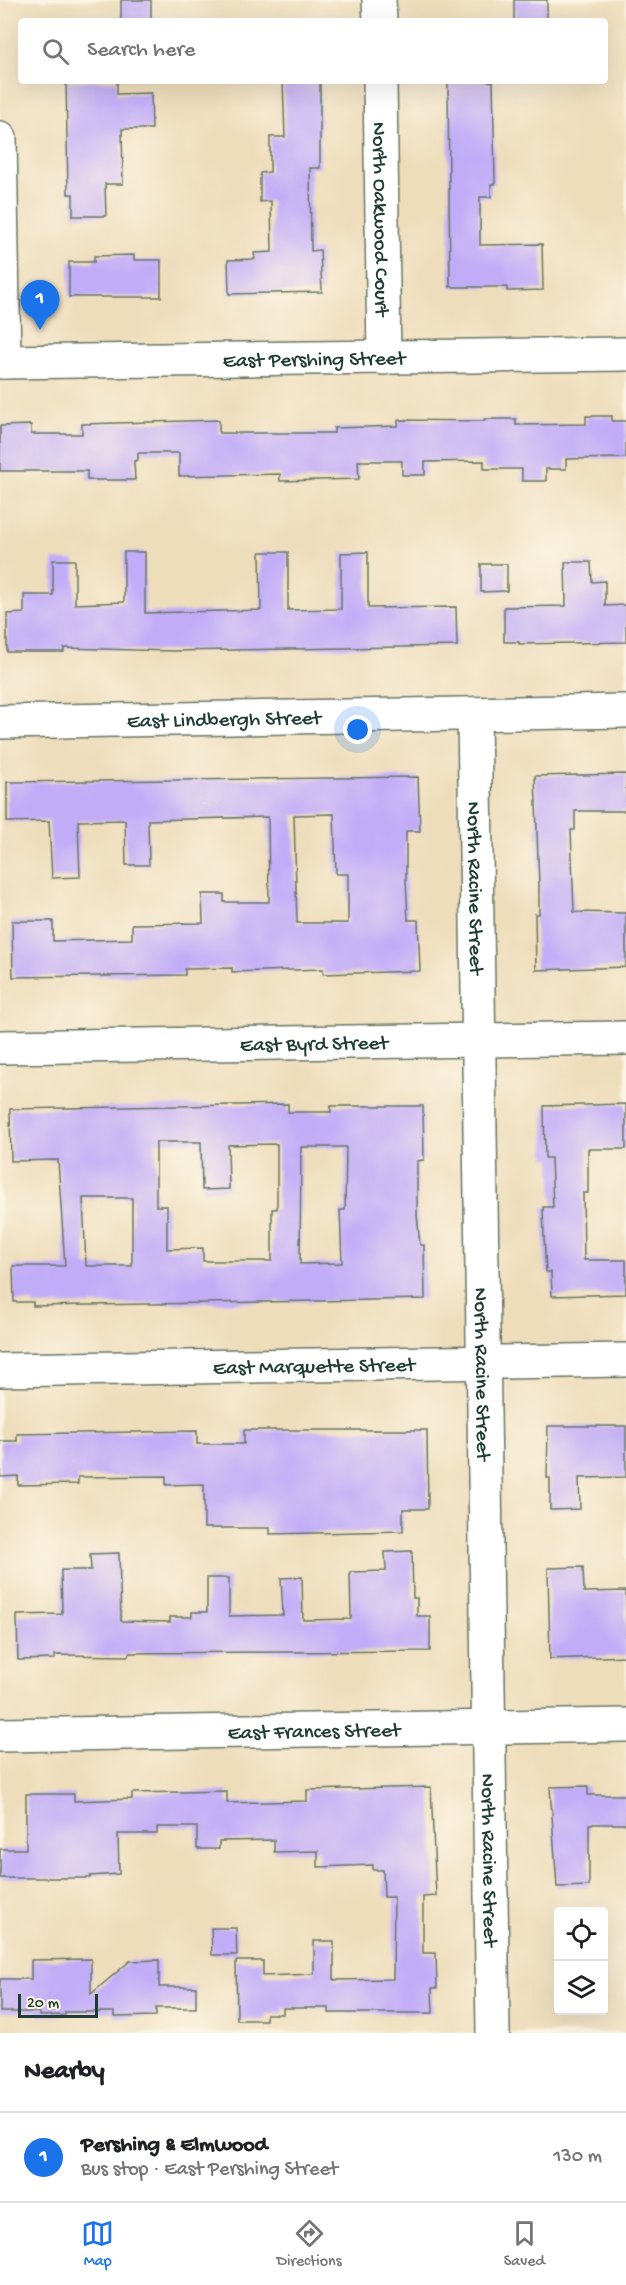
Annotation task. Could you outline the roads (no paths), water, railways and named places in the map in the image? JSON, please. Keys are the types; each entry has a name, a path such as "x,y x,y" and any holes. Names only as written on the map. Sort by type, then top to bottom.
{"street":[{"path":"379,0 380,18"},
{"name":"North Oakwood Court","path":"380,84 384,358"},
{"path":"0,138 2,362"},
{"name":"East Pershing Street","path":"2,362 626,354"},
{"name":"East Lindbergh Street","path":"0,722 626,711"},
{"name":"North Racine Street","path":"474,714 486,1362 493,2033"},
{"name":"East Byrd Street","path":"0,1047 626,1038"},
{"name":"East Marquette Street","path":"0,1370 626,1360"},
{"name":"East Frances Street","path":"0,1735 626,1725"}],"place":[{"name":"Pershing & Elmwood","path":"40,330"}]}
